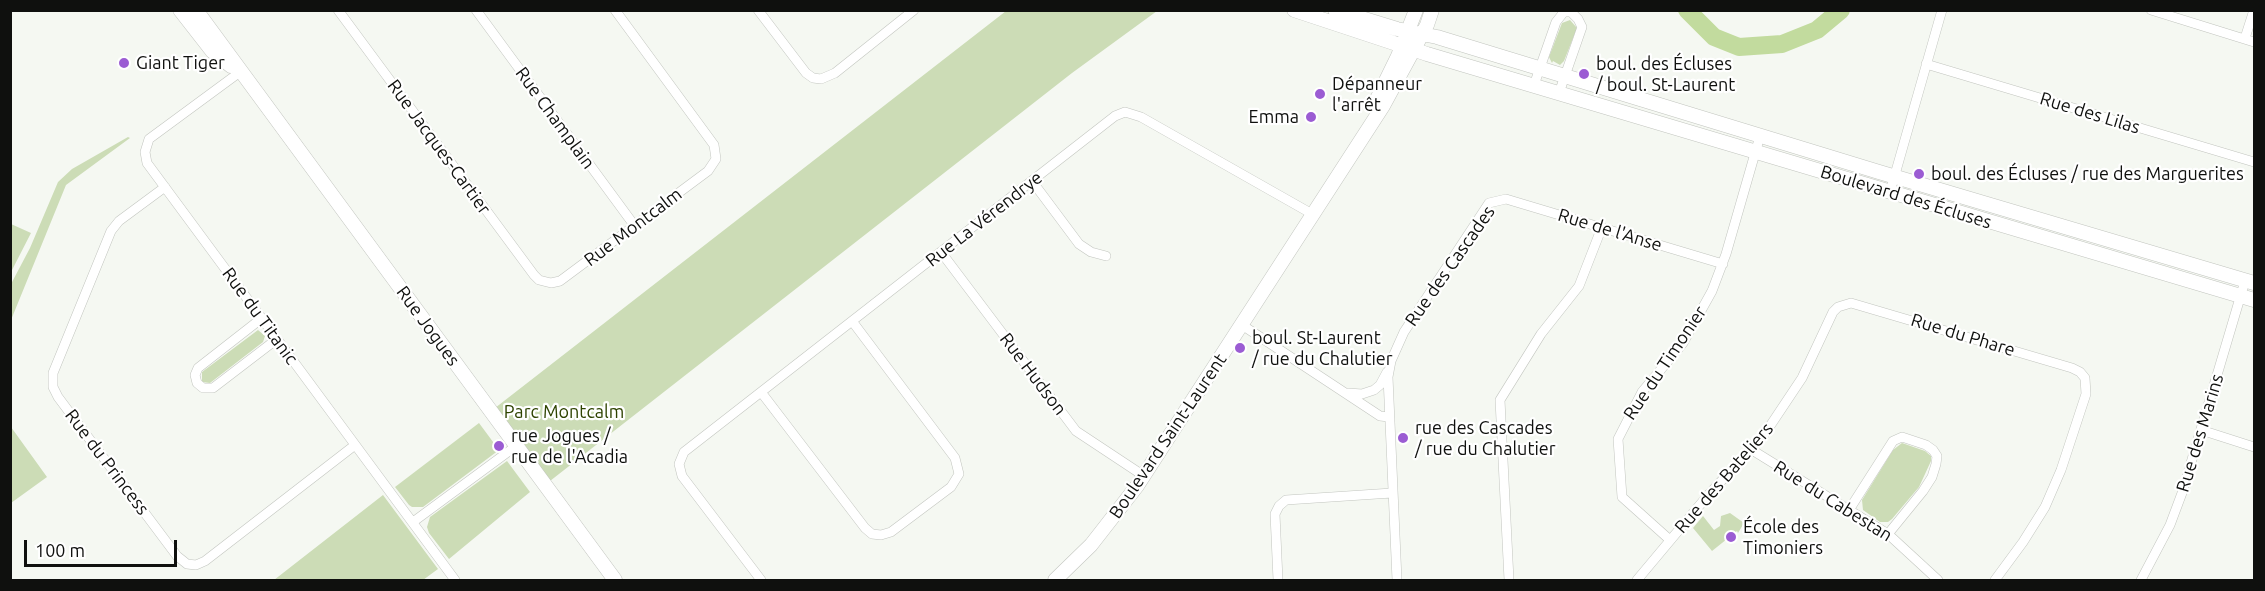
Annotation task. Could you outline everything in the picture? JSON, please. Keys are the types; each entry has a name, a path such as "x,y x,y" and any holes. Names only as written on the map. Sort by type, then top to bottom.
{"street":[{"name":"Rue Jogues","path":"180,10 212,51 240,72"},
{"name":"Rue Jogues","path":"195,10 615,580"},
{"name":"Rue Jacques-Cartier","path":"338,10 534,275 543,281"},
{"name":"Rue Champlain","path":"476,10 634,225"},
{"name":"Rue Montcalm","path":"543,281 550,283 560,281 708,171 716,159 714,144 615,10"},
{"path":"758,10 806,73 813,78 821,79 832,75 904,14 914,10"},
{"name":"Boulevard des Écluses","path":"1294,10 1559,93 2254,300"},
{"name":"Boulevard des Écluses","path":"1335,10 2250,282"},
{"name":"Boulevard Saint-Laurent","path":"1415,33 1416,10"},
{"name":"Boulevard Saint-Laurent","path":"1055,580 1107,526 1143,476 1386,100 1415,33 1432,10"},
{"path":"1890,192 1942,10"},
{"path":"2151,10 2250,40 2254,10"},
{"path":"1534,85 1558,19 1564,12 1571,12 1578,18 1582,27 1559,93"},
{"name":"Rue des Lilas","path":"1926,64 2254,162"},
{"name":"Rue du Titanic","path":"240,72 153,136 147,142 145,158 455,580"},
{"name":"Rue La Vérendrye","path":"761,580 685,480 680,472 681,455 1115,116 1130,113 1314,214"},
{"name":"Rue du Timonier","path":"1670,540 1622,497 1618,439 1642,392 1673,357 1695,324 1712,291 1723,264 1760,136"},
{"path":"1032,181 1075,240 1091,252 1106,256"},
{"name":"Rue du Princess","path":"165,187 113,227 53,374 52,382 58,397 177,556 190,565 205,561 355,445"},
{"name":"Rue de l'Anse","path":"1496,200 1515,201 1723,264"},
{"name":"Rue des Cascades","path":"1397,580 1388,370 1395,348 1404,332 1485,208 1496,200"},
{"path":"1509,580 1500,400 1541,334 1579,286 1602,227"},
{"path":"2085,250 2090,235"},
{"name":"Rue Hudson","path":"941,252 1076,431 1143,476"},
{"name":"Rue des Marins","path":"2141,580 2176,509 2240,296 2250,282"},
{"name":"Rue du Phare","path":"1838,307 1855,303 2072,368 2085,378 2086,394 2066,459 2049,497 2023,542 1995,580"},
{"name":"Rue des Bateliers","path":"1637,580 1715,487 1752,450 1794,391 1838,307"},
{"path":"262,318 198,368 195,375 197,383 203,388 213,388 277,339"},
{"path":"761,392 865,528 872,534 881,535 891,532 951,487 958,478 957,462 852,321"},
{"path":"1242,325 1380,416 1389,417"},
{"path":"1342,391 1356,394 1368,393 1380,385 1388,370"},
{"path":"2201,430 2254,447"},
{"path":"1849,510 1893,441 1902,437 1926,445 1936,453 1937,460 1932,477 1888,534"},
{"path":"413,522 516,446"},
{"name":"Rue du Cabestan","path":"1752,450 1888,534 1938,580"},
{"path":"1278,580 1275,514 1282,502 1294,498 1392,493"}],"green space":[{"name":"Parc Montcalm","path":"1006,11 1157,11 1072,73 550,481 495,408"},
{"path":"1570,20 1577,28 1564,61 1560,65 1553,61 1552,63 1549,57 1562,23"},
{"path":"128,137 130,138 66,185 11,320 11,284 30,248 58,182 72,169"},
{"path":"11,224 31,233 11,272"},
{"path":"258,330 265,336 263,342 210,383 202,382 202,372"},
{"path":"479,423 499,450 423,507 409,505 395,487"},
{"path":"11,427 47,477 10,503"},
{"path":"1902,443 1925,451 1931,456 1931,461 1919,487 1892,519 1888,522 1880,522 1863,510 1862,500 1893,450"},
{"path":"507,461 530,492 449,559 429,533 427,527 430,517"},
{"path":"383,495 438,569 423,580 274,580"},
{"path":"1730,513 1744,523 1738,533 1737,531 1712,551 1693,528 1703,516 1714,530 1720,526 1721,516"}],"waterway":[{"path":"1687,10 1714,37 1739,47 1782,44 1817,30 1841,10"}],"place":[{"name":"Giant Tiger","path":"124,63"},
{"name":"boul. des Écluses / boul. St-Laurent","path":"1584,74"},
{"name":"Dépanneur l'arrêt","path":"1320,94"},
{"name":"Emma","path":"1311,117"},
{"name":"boul. des Écluses / rue des Marguerites","path":"1919,174"},
{"name":"boul. St-Laurent / rue du Chalutier","path":"1240,348"},
{"name":"rue des Cascades / rue du Chalutier","path":"1403,438"},
{"name":"rue Jogues / rue de l'Acadia","path":"499,446"},
{"name":"École des Timoniers","path":"1731,537"}]}
